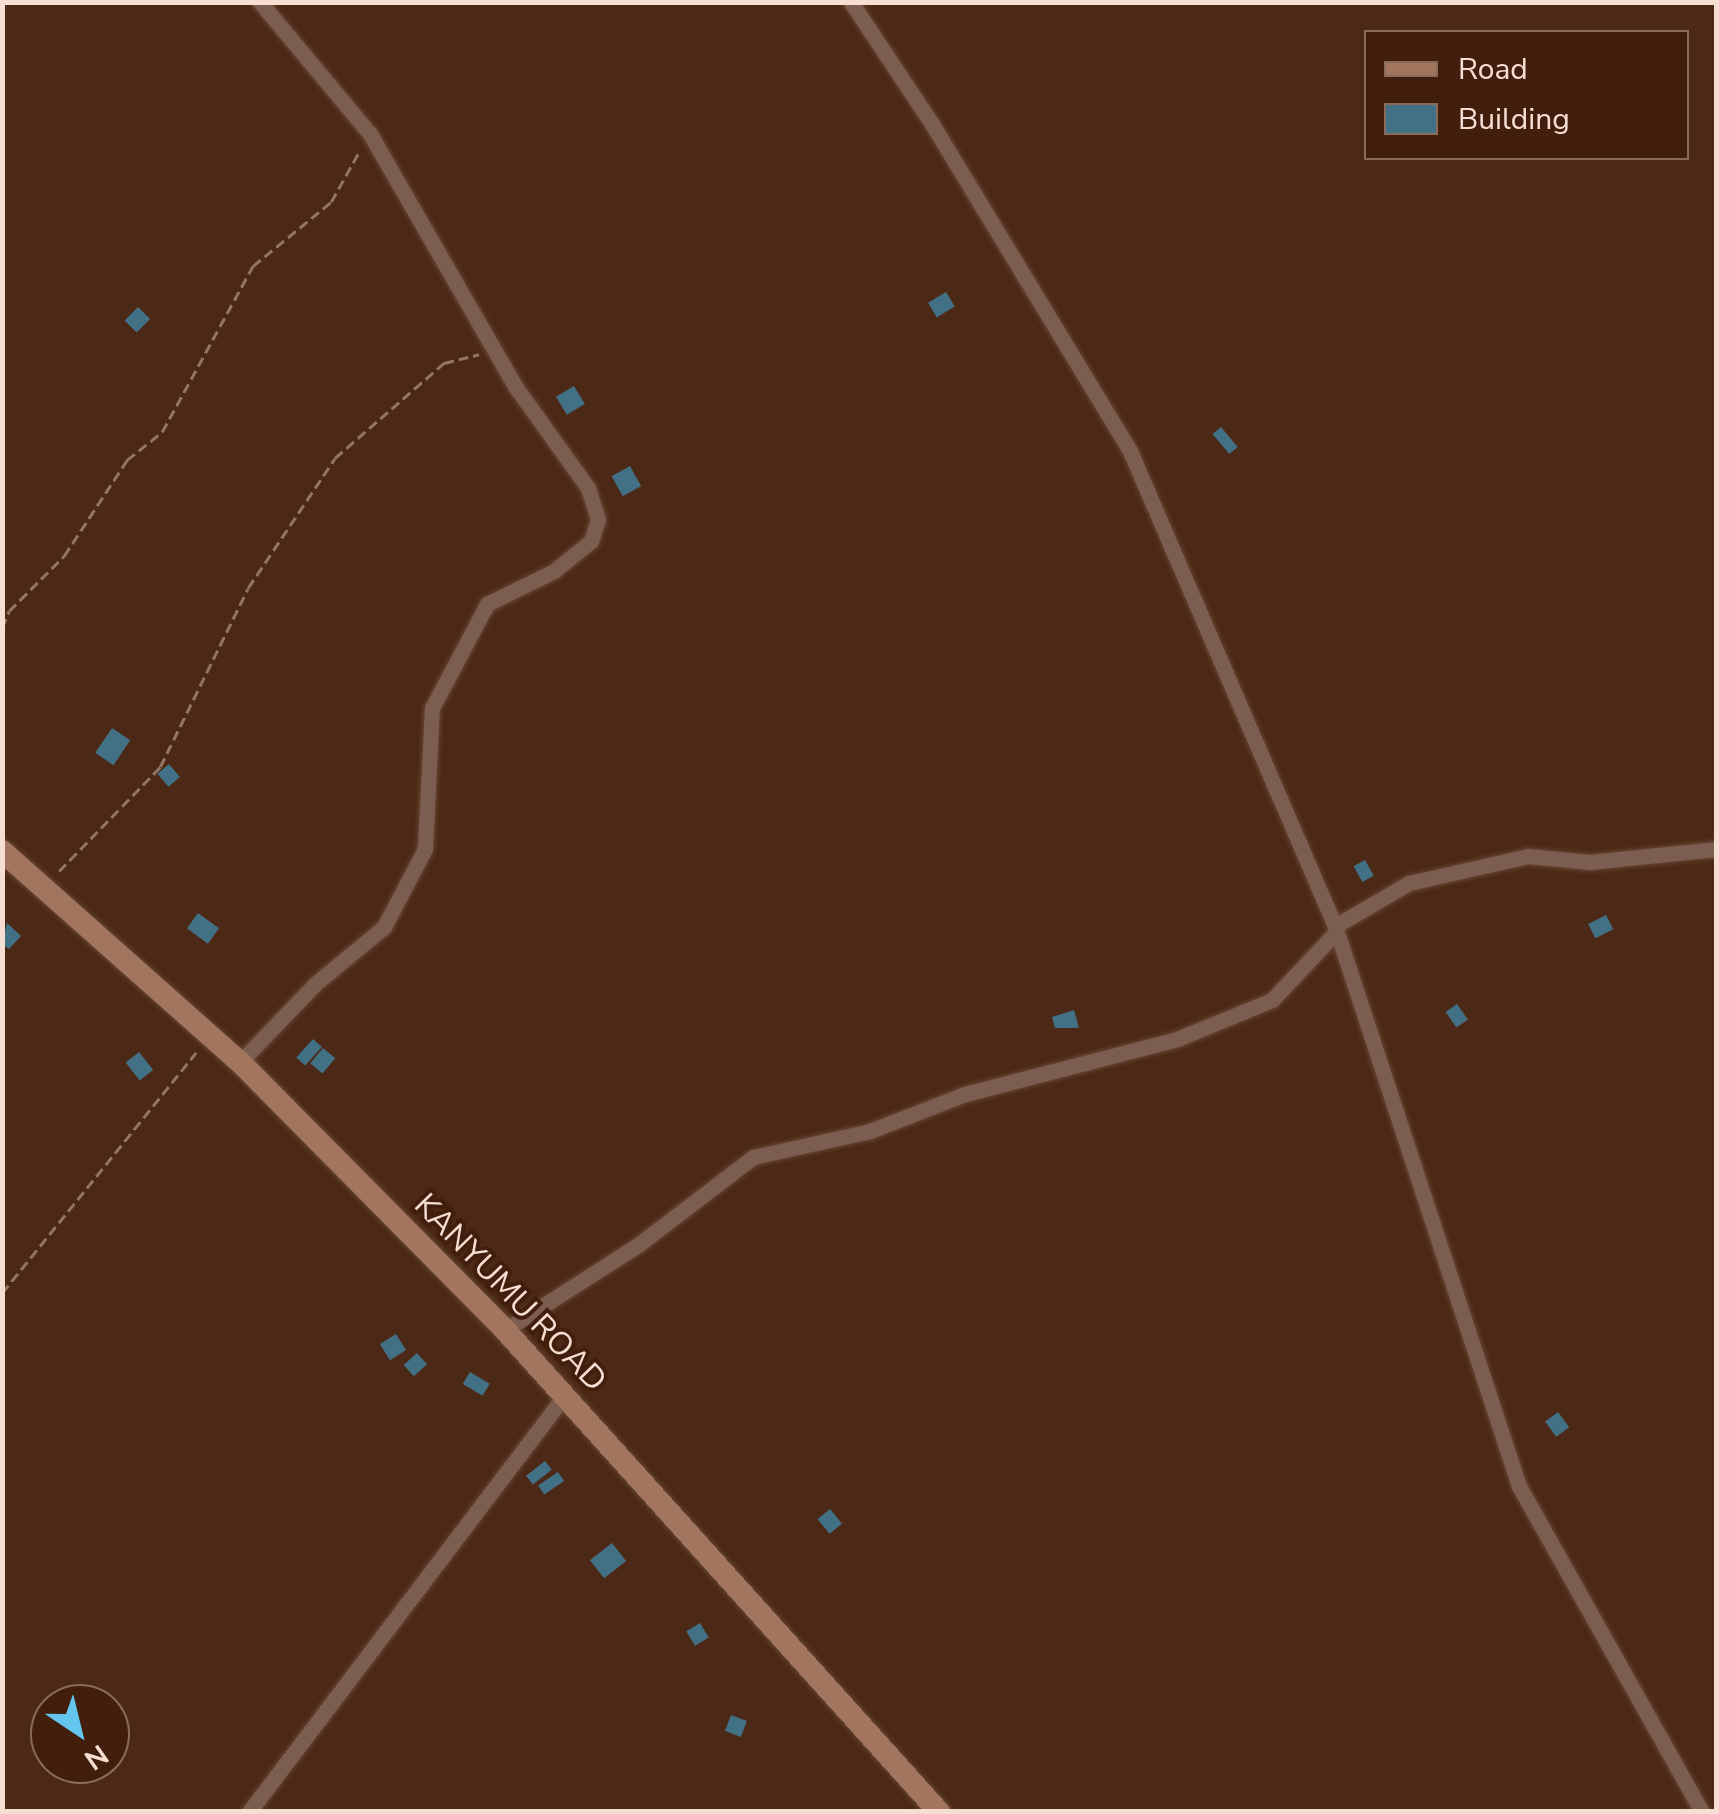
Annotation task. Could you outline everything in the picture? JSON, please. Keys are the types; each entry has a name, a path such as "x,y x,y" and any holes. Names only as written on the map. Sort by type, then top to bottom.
{"street":[{"path":"240,1062 315,984 384,927 425,849 432,708 486,604 554,571 591,541 598,520 588,488 494,350 370,134 260,2"},
{"path":"851,2 932,124 1130,451 1336,929 1519,1486 1702,1812"},
{"path":"505,1330 638,1245 754,1157 870,1130 966,1094 1176,1039 1272,1000 1336,929 1408,884 1528,856 1590,862 1716,849"},
{"name":"KANYUMU ROAD","path":"2,851 240,1062 505,1330 938,1812"},
{"path":"249,1812 565,1395"}],"path":[{"path":"2,628 9,611 64,556 127,460 162,432 253,266 331,202 370,134"},
{"path":"44,885 160,768 248,588 335,458 444,363 494,350"},
{"path":"2,1294 209,1037"}],"building":[{"path":"946,292 955,307 937,317 928,303"},
{"path":"138,307 150,319 137,332 125,320"},
{"path":"574,386 585,404 567,415 556,397"},
{"path":"1221,427 1238,447 1229,454 1213,434"},
{"path":"630,466 641,486 623,496 612,476"},
{"path":"112,728 130,740 113,765 95,753"},
{"path":"169,764 180,777 168,787 158,774"},
{"path":"1365,860 1374,876 1362,882 1354,866"},
{"path":"198,913 219,928 208,944 187,928"},
{"path":"1606,915 1613,929 1595,938 1588,924"},
{"path":"7,923 21,936 9,949 2,944"},
{"path":"1457,1004 1468,1020 1456,1028 1446,1012"},
{"path":"1074,1010 1079,1028 1055,1028 1052,1017"},
{"path":"313,1039 322,1047 305,1066 296,1058"},
{"path":"323,1048 335,1058 322,1074 310,1063"},
{"path":"139,1052 153,1070 140,1081 126,1062"},
{"path":"396,1334 406,1350 390,1360 380,1344"},
{"path":"417,1353 427,1364 414,1376 404,1365"},
{"path":"470,1372 490,1384 483,1396 463,1384"},
{"path":"1558,1412 1569,1427 1556,1437 1545,1421"},
{"path":"545,1461 552,1470 533,1484 526,1476"},
{"path":"558,1472 564,1481 544,1495 538,1485"},
{"path":"830,1509 842,1524 830,1534 818,1519"},
{"path":"612,1543 626,1561 604,1578 590,1560"},
{"path":"700,1623 709,1638 695,1646 686,1631"},
{"path":"731,1715 747,1721 741,1737 725,1731"}]}
